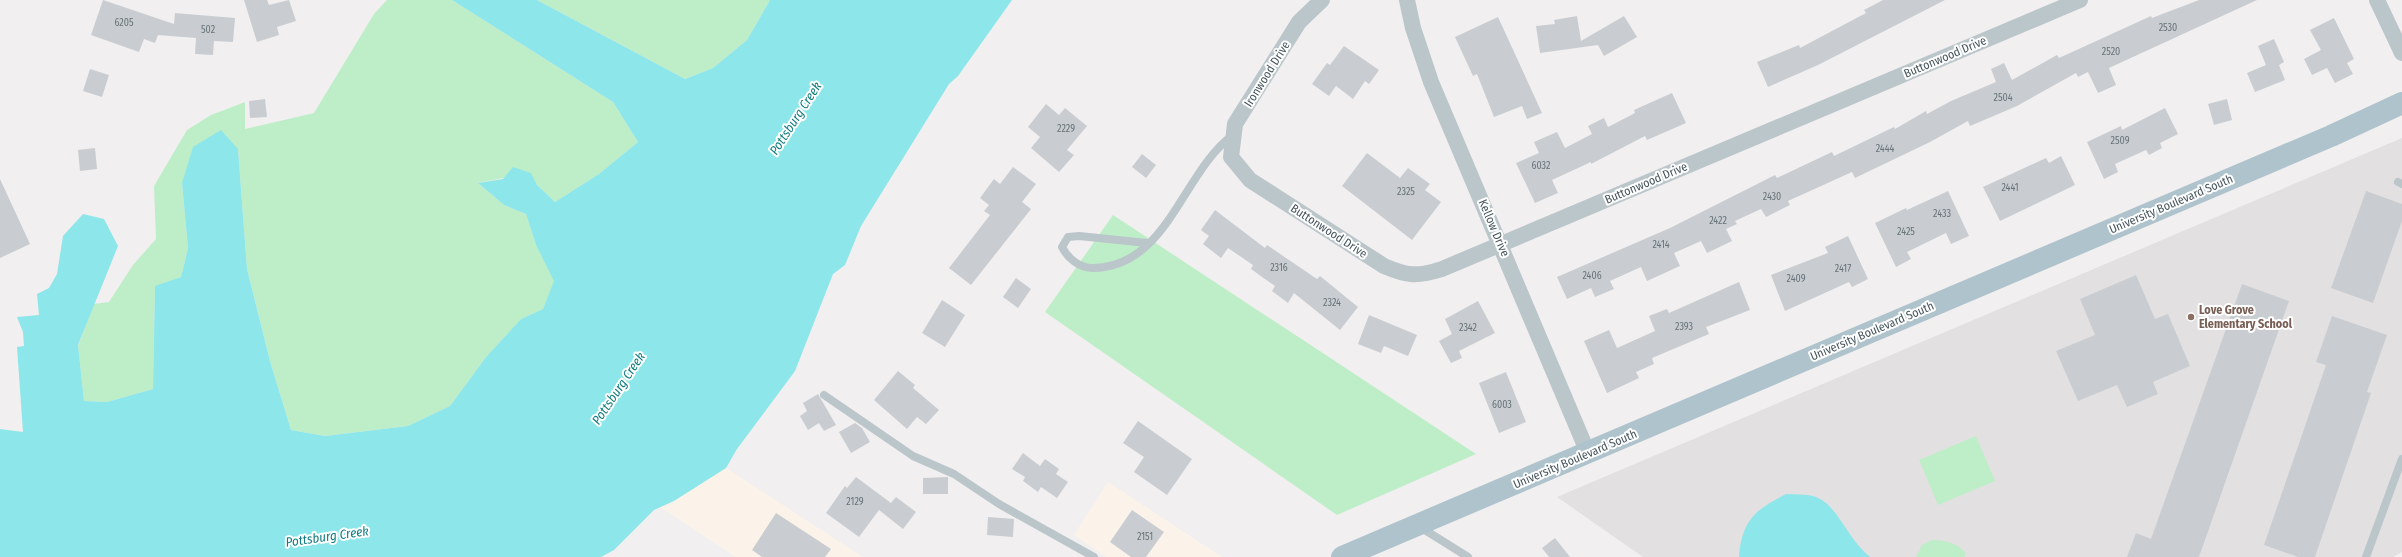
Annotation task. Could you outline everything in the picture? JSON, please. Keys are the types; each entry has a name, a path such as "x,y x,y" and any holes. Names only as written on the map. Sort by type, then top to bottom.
{"main road":[{"name":"University Boulevard South","path":"1342,557 2324,139 2402,103"}],"street":[{"name":"Ironwood Drive","path":"1231,157 1235,124 1299,22 1322,0"},
{"name":"Kellow Drive","path":"1407,0 1413,28 1431,82 1501,244 1588,453"},
{"name":"Buttonwood Drive","path":"1231,157 1250,180 1384,266 1403,274 1422,276 2080,0"},
{"path":"2377,0 2402,53"}],"lane":[{"path":"1147,243 1079,236 1068,237 1062,247 1072,260 1089,268 1109,268 1131,258 1147,243 1169,221 1218,146 1234,135"},
{"path":"824,394 913,456 954,474 999,504 1094,557"},
{"path":"2366,557 2402,459"},
{"path":"1418,525 1468,557"}],"shaded area":[{"name":"Love Grove Elementary School","path":"2402,138 2402,552 2393,557 1643,557 1557,497"},
{"path":"726,468 863,557 736,557 660,507"},
{"path":"1108,482 1222,557 1107,557 1074,535"}],"green space":[{"path":"387,0 452,0 613,102 638,142 599,174 555,202 537,185 530,173 478,183 504,205 526,214 536,245 555,281 543,309 521,319 486,357 450,406 408,426 325,436 291,430 270,361 247,269 238,149 182,183 188,248 181,277 155,287 153,389 107,402 84,401 78,346 94,304 109,302 133,265 156,239 154,186 187,130 211,115 245,102 245,129 314,113 374,14"},
{"path":"537,0 770,0 747,40 713,68 685,79"},
{"path":"1113,215 1476,454 1337,515 1045,312"},
{"path":"1976,436 1995,481 1938,505 1919,460"},
{"path":"1932,540 1956,545 1966,554 1964,557 1916,557 1922,545"}],"water":[{"name":"Pottsburg Creek","path":"452,0 537,0 685,79 713,68 747,40 770,0 1012,0 958,76 949,84 861,226 845,265 833,274 795,371 737,449 726,468 674,501 654,510 614,550 601,557 0,557 0,429 23,432 17,347 24,346 23,332 17,317 39,315 37,294 49,288 57,274 63,236 83,214 104,219 118,246 78,345 84,401 107,402 153,389 155,286 181,277 188,248 182,183 193,147 221,130 238,149 247,269 270,361 291,430 325,436 408,426 450,406 486,357 521,319 543,309 554,281 536,245 526,214 504,205 478,183 503,179 513,167 531,173 537,185 555,202 599,174 638,142 613,102"},
{"path":"1786,494 1812,496 1826,503 1833,510 1856,543 1870,557 1739,557 1743,534 1752,518 1766,505"}],"building":[{"path":"103,0 174,24 175,13 235,18 233,42 214,41 213,55 195,54 196,38 158,35 155,43 144,39 139,52 91,35"},
{"path":"244,0 267,0 269,5 289,0 296,21 277,27 279,35 257,42"},
{"path":"1883,0 1945,0 1818,65 1768,87 1757,62 1799,45 1800,48 1866,13 1864,10"},
{"path":"2199,0 2257,0 2109,68 2116,85 2098,93 2088,72 2078,77 2076,73 2017,106 1970,126 1968,121 1930,142 1855,178 1852,172 1788,201 1790,205 1766,217 1761,209 1735,221 1737,224 1726,229 1732,241 1707,253 1701,241 1674,253 1680,266 1647,281 1641,267 1610,281 1614,289 1595,297 1591,288 1567,299 1557,277 1670,228 1775,175 1777,178 1832,152 1834,156 1894,127 1895,129 1926,111 1927,114 1951,101 1996,82 1991,69 2004,63 2012,80 2057,55 2059,58 2151,16 2152,18"},
{"path":"1577,16 1581,41 1624,16 1637,37 1604,56 1598,45 1540,53 1536,26 1555,24 1554,20"},
{"path":"1498,17 1542,113 1527,119 1522,106 1494,117 1477,74 1473,76 1455,37"},
{"path":"2334,18 2354,59 2347,63 2353,74 2335,83 2327,68 2312,75 2304,59 2321,50 2310,30"},
{"path":"2274,39 2284,62 2279,65 2285,80 2255,92 2247,73 2266,65 2258,46"},
{"path":"1344,46 1379,70 1369,84 1365,81 1353,99 1336,86 1329,96 1312,84 1327,63 1330,65"},
{"path":"90,69 109,75 102,97 83,91"},
{"path":"1672,93 1686,123 1647,140 1645,136 1591,164 1591,162 1552,180 1558,193 1535,203 1516,163 1539,153 1534,142 1557,132 1565,148 1592,134 1588,126 1604,118 1608,127 1635,113 1634,110"},
{"path":"265,99 267,117 250,118 249,101"},
{"path":"2227,99 2232,120 2214,125 2208,104"},
{"path":"1046,104 1059,115 1065,108 1087,126 1067,150 1074,155 1059,172 1031,148 1040,137 1028,127"},
{"path":"2165,108 2178,134 2160,143 2162,148 2149,155 2146,150 2115,164 2118,172 2104,179 2087,142 2121,126 2122,130"},
{"path":"95,148 97,169 80,171 78,150"},
{"path":"1367,153 1400,178 1408,168 1430,184 1425,190 1441,202 1412,240 1342,186"},
{"path":"1142,154 1156,165 1146,178 1132,167"},
{"path":"2061,156 2075,185 2000,221 1983,187 2046,158 2049,163"},
{"path":"1013,167 1036,184 1022,202 1031,209 971,285 949,268 990,215 984,211 989,205 980,198 994,179 1000,184"},
{"path":"0,179 30,244 0,258"},
{"path":"1948,191 1969,236 1951,244 1946,233 1907,252 1911,259 1896,267 1875,223 1906,208 1907,210"},
{"path":"2366,191 2402,204 2402,221 2373,303 2331,288"},
{"path":"1215,210 1265,248 1267,245 1317,279 1320,276 1358,307 1340,330 1294,293 1288,303 1272,291 1275,286 1251,269 1253,265 1228,248 1221,258 1203,244 1209,236 1201,230"},
{"path":"1848,236 1868,279 1852,287 1849,282 1785,311 1771,275 1828,253 1825,247"},
{"path":"2136,275 2155,319 2168,314 2190,366 2153,382 2158,394 2127,407 2117,385 2078,401 2056,351 2095,335 2080,299"},
{"path":"1016,278 1031,289 1018,308 1003,297"},
{"path":"1739,282 1750,310 1706,327 1709,334 1652,358 1654,364 1636,372 1639,378 1607,393 1584,341 1609,330 1617,348 1655,331 1649,316 1667,309 1669,313"},
{"path":"2242,284 2289,301 2199,557 2127,557 2136,533 2151,539"},
{"path":"942,300 965,315 945,347 922,333"},
{"path":"1478,301 1495,333 1459,351 1462,358 1451,363 1439,341 1452,334 1445,319"},
{"path":"1369,315 1417,335 1408,356 1384,346 1381,353 1358,344"},
{"path":"2332,316 2387,335 2367,392 2371,393 2315,557 2298,557 2264,545 2326,365 2316,362"},
{"path":"898,371 915,385 913,388 939,410 926,424 917,417 907,429 874,400"},
{"path":"1506,372 1526,422 1499,433 1479,383"},
{"path":"818,394 836,425 824,431 819,423 808,430 800,416 807,411 803,403"},
{"path":"1138,421 1192,459 1167,495 1134,472 1144,457 1123,443"},
{"path":"855,423 862,428 870,442 851,453 839,432"},
{"path":"1023,453 1040,466 1045,459 1059,469 1056,474 1068,482 1057,498 1041,487 1038,492 1023,481 1025,477 1012,469"},
{"path":"856,477 891,503 896,497 916,512 903,529 879,510 859,537 826,513 845,486 847,488"},
{"path":"948,477 948,494 923,494 923,478"},
{"path":"1132,510 1164,532 1146,557 1131,557 1110,542"},
{"path":"776,513 831,549 825,557 762,557 752,550"},
{"path":"988,517 1014,519 1013,537 987,535"},
{"path":"1555,538 1570,557 1549,557 1542,548"}],"place":[{"name":"Love Grove Elementary School","path":"2191,317"}]}
